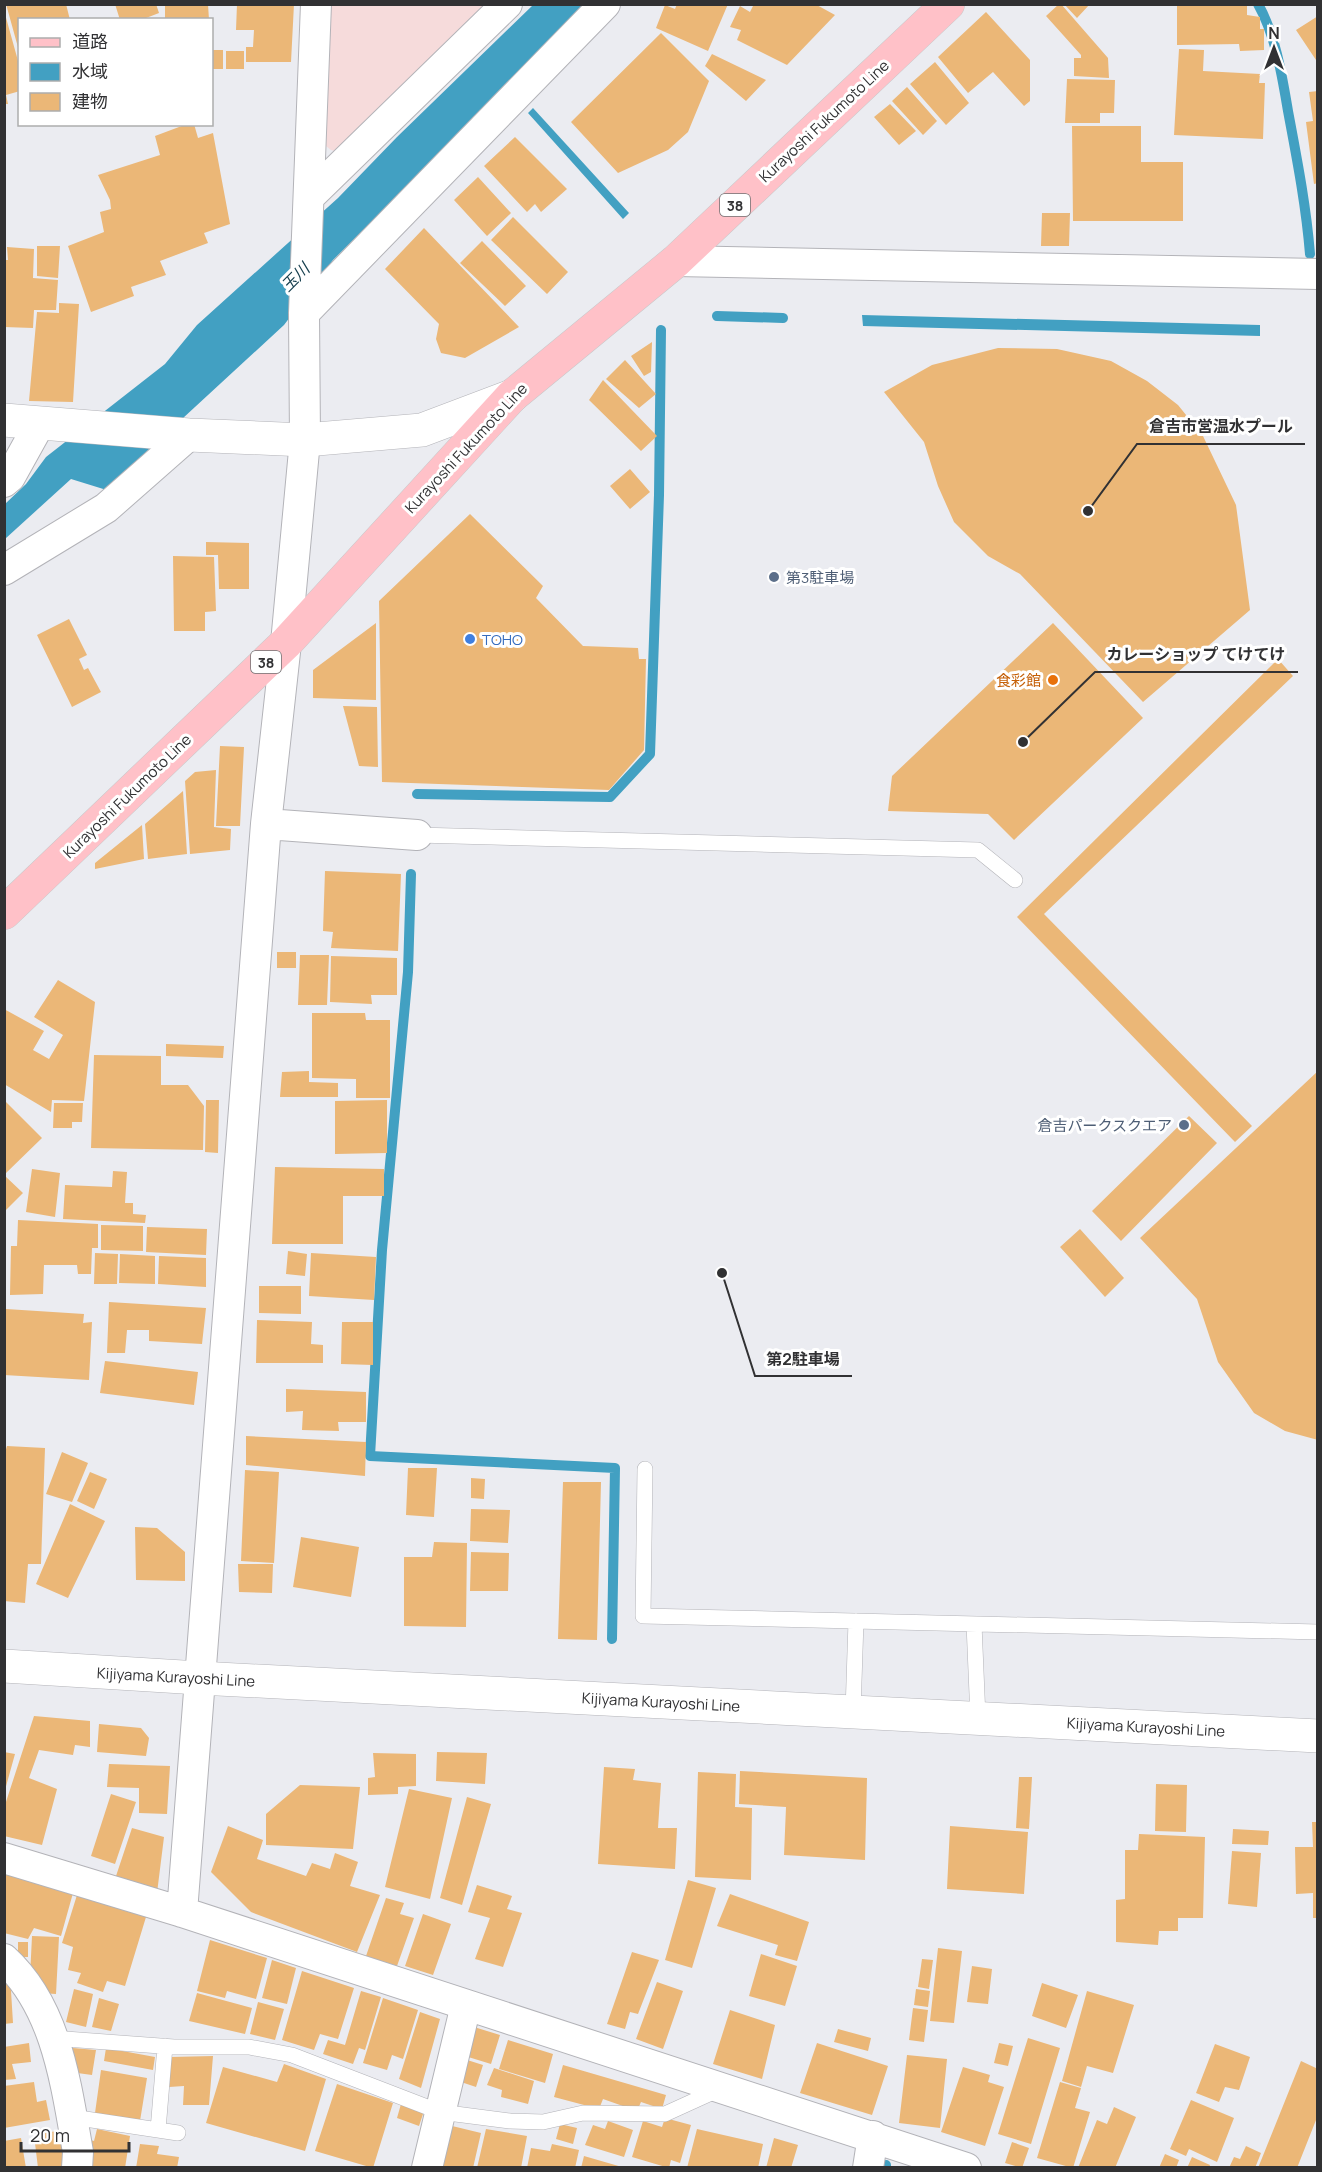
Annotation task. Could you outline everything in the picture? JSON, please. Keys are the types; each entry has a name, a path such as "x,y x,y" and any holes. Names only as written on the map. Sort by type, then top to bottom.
{"main road":[{"name":"Kurayoshi Fukumoto Line","path":"4,913 286,643 512,396 676,261 948,4"},
{"path":"4,420 183,435 305,440 422,430 512,396"},
{"name":"Kijiyama Kurayoshi Line","path":"4,1666 1317,1736"}],"street":[{"path":"182,1912 266,824 305,440 304,310 316,4"},
{"path":"309,205 507,4"},
{"path":"304,310 605,4"},
{"path":"676,261 1317,274"},
{"path":"4,482 52,423"},
{"path":"4,570 106,508 183,435"},
{"path":"266,824 417,835"},
{"path":"4,1858 182,1912 966,2168"},
{"path":"4,1959 20,1973 38,2000 58,2054 78,2152 77,2168"},
{"path":"427,2168 466,2005"},
{"path":"868,2168 873,2136"}],"lane":[{"path":"417,835 978,850 1015,880"},
{"path":"645,1469 643,1616 1317,1632"},
{"path":"853,1712 856,1621"},
{"path":"974,1624 978,1718"},
{"path":"52,2038 165,2046 249,2047 292,2055 440,2112 510,2121 543,2122 583,2113 665,2114 723,2088"},
{"path":"158,2130 165,2046"},
{"path":"72,2117 178,2133"}],"shaded area":[{"path":"330,5 492,5 338,152 326,146"}],"water":[{"name":"玉川","path":"533,5 589,5 333,260 284,325 118,478 113,492 71,479 5,539 5,504 26,484 46,457 165,364 197,325 338,198 397,137"},
{"path":"533,108 629,213 623,219 528,113"},
{"path":"862,315 1260,325 1260,336 863,326"}],"building":[{"path":"6,4 66,4 70,18 18,18 18,47"},
{"path":"115,4 156,4 159,13 146,18 119,18"},
{"path":"165,4 208,4 209,18 165,18"},
{"path":"237,4 294,4 291,62 246,62 246,47 253,47 254,30 236,30"},
{"path":"677,4 728,4 708,51 656,28 665,5 675,9"},
{"path":"754,4 815,4 835,15 787,65 737,40 741,30 730,27 740,6 750,12"},
{"path":"1059,4 1108,58 1109,78 1074,76 1074,58 1081,58 1081,55 1046,16"},
{"path":"1064,4 1090,4 1077,18"},
{"path":"1177,4 1247,4 1247,15 1260,17 1260,29 1264,29 1264,50 1240,51 1239,44 1177,45"},
{"path":"986,12 1030,60 1030,101 1024,106 993,72 968,93 938,57"},
{"path":"5,14 18,61 18,92 6,95 8,104 4,104"},
{"path":"1318,16 1318,63 1296,30"},
{"path":"661,33 709,81 688,132 668,150 618,173 571,122"},
{"path":"1179,49 1204,50 1203,71 1260,74 1259,83 1265,83 1263,139 1174,135"},
{"path":"213,50 223,50 223,69 213,69"},
{"path":"226,51 244,51 244,69 226,69"},
{"path":"712,54 766,80 746,101 705,66"},
{"path":"935,62 969,103 946,125 910,84"},
{"path":"1067,79 1115,80 1114,113 1100,113 1100,123 1065,123"},
{"path":"907,87 937,121 923,135 892,101"},
{"path":"1318,91 1318,183 1314,184 1306,122 1313,121 1309,92"},
{"path":"890,104 916,131 899,145 874,117"},
{"path":"182,126 195,126 198,138 213,133 230,224 204,233 208,243 160,261 166,275 131,287 134,296 91,312 68,246 104,232 100,212 111,209 110,200 98,175 160,155 155,136"},
{"path":"1072,126 1141,126 1141,162 1183,162 1183,221 1073,221"},
{"path":"515,137 567,189 541,212 535,204 527,212 484,166"},
{"path":"478,177 511,213 487,236 454,200"},
{"path":"1042,213 1070,213 1069,246 1041,246"},
{"path":"513,217 568,272 547,294 491,240"},
{"path":"424,228 519,327 465,358 441,353 436,339 439,324 385,269"},
{"path":"482,241 526,286 505,306 460,263"},
{"path":"37,246 60,246 58,278 37,276"},
{"path":"7,247 34,249 33,278 58,280 56,310 34,310 33,328 4,327 4,260 8,260"},
{"path":"59,303 79,304 73,402 29,401 37,312 59,313"},
{"path":"652,342 651,372 644,376 631,356"},
{"path":"998,348 1057,349 1111,361 1147,381 1178,405 1203,436 1236,505 1250,610 1143,702 1020,574 988,556 954,522 938,486 924,442 884,392 932,365"},
{"path":"625,360 656,394 639,408 606,379"},
{"path":"603,380 657,436 641,451 589,400"},
{"path":"630,469 650,492 630,509 610,486"},
{"path":"470,514 543,586 536,598 583,646 638,648 639,659 646,659 644,750 609,790 382,782 379,601"},
{"path":"206,542 249,543 249,589 219,589 218,555 206,555"},
{"path":"173,556 214,557 216,611 205,612 205,631 174,631"},
{"path":"69,619 87,655 79,659 84,670 88,668 101,692 72,707 37,635"},
{"path":"376,623 376,700 313,698 313,670"},
{"path":"1053,623 1143,718 1014,840 988,814 888,811 892,776"},
{"path":"1278,659 1293,676 1044,914 1252,1126 1235,1142 1017,917"},
{"path":"343,706 377,707 378,767 359,766"},
{"path":"220,746 244,747 240,826 216,826"},
{"path":"216,770 214,827 231,829 230,850 190,854 185,781 195,772"},
{"path":"183,791 187,854 148,859 145,824"},
{"path":"142,825 144,859 95,869 95,863"},
{"path":"325,871 401,874 398,951 331,948 333,932 323,931"},
{"path":"277,952 296,952 296,968 277,968"},
{"path":"300,955 329,955 327,1005 298,1005"},
{"path":"331,956 397,958 397,995 371,995 372,1004 330,1002"},
{"path":"58,980 95,1002 84,1101 52,1100 51,1112 4,1084 4,1009 44,1031 33,1050 49,1059 63,1035 34,1017"},
{"path":"312,1013 365,1013 366,1020 390,1020 390,1098 356,1098 356,1079 312,1078"},
{"path":"166,1044 224,1046 223,1058 166,1056"},
{"path":"94,1055 161,1056 161,1085 188,1085 204,1106 203,1150 91,1148"},
{"path":"309,1071 309,1082 338,1083 338,1097 280,1097 282,1072"},
{"path":"1318,1071 1318,1440 1285,1431 1254,1413 1218,1362 1197,1299 1140,1238"},
{"path":"4,1100 42,1138 4,1175"},
{"path":"206,1100 219,1100 218,1153 205,1152"},
{"path":"387,1100 387,1153 335,1154 335,1101"},
{"path":"54,1103 83,1103 82,1122 72,1122 72,1128 53,1128"},
{"path":"1189,1116 1217,1143 1121,1241 1092,1211"},
{"path":"275,1167 384,1169 384,1196 343,1196 343,1244 272,1244"},
{"path":"32,1169 60,1173 55,1217 26,1212"},
{"path":"113,1171 127,1172 125,1203 133,1203 133,1214 146,1215 145,1223 63,1219 65,1185 112,1187"},
{"path":"4,1175 23,1193 4,1212"},
{"path":"18,1220 98,1224 98,1248 92,1248 91,1274 78,1274 77,1265 44,1265 43,1294 10,1295 11,1246 17,1246"},
{"path":"101,1225 143,1226 143,1251 101,1250"},
{"path":"147,1227 207,1229 206,1255 146,1252"},
{"path":"1080,1229 1124,1278 1105,1297 1060,1247"},
{"path":"288,1251 307,1254 305,1276 286,1274"},
{"path":"95,1253 118,1254 117,1284 94,1284"},
{"path":"311,1253 376,1257 374,1300 309,1296"},
{"path":"120,1254 155,1256 155,1284 119,1283"},
{"path":"159,1256 206,1258 206,1287 158,1284"},
{"path":"259,1286 301,1286 301,1314 259,1313"},
{"path":"109,1302 206,1308 202,1344 149,1341 149,1330 127,1330 125,1353 107,1353"},
{"path":"6,1309 84,1314 83,1323 92,1322 89,1380 4,1375"},
{"path":"257,1320 312,1322 311,1344 323,1345 323,1363 256,1363"},
{"path":"342,1322 373,1322 373,1365 341,1364"},
{"path":"105,1361 198,1372 194,1405 100,1393"},
{"path":"286,1389 366,1392 366,1422 338,1422 339,1431 302,1430 303,1411 286,1412"},
{"path":"246,1436 366,1442 365,1476 246,1465"},
{"path":"7,1446 45,1448 41,1564 28,1564 25,1603 4,1601 4,1456"},
{"path":"62,1452 88,1463 72,1502 46,1494"},
{"path":"408,1468 437,1468 434,1517 406,1515"},
{"path":"245,1470 279,1472 274,1563 241,1561"},
{"path":"90,1472 107,1479 94,1509 77,1501"},
{"path":"471,1478 485,1479 484,1499 471,1498"},
{"path":"563,1482 601,1482 597,1640 558,1639"},
{"path":"70,1504 105,1521 68,1598 36,1584"},
{"path":"471,1509 510,1510 508,1543 470,1541"},
{"path":"135,1527 157,1528 185,1552 185,1581 136,1580"},
{"path":"301,1537 359,1547 351,1597 293,1587"},
{"path":"434,1542 467,1543 466,1627 404,1626 404,1557 432,1557"},
{"path":"471,1552 509,1553 508,1591 470,1591"},
{"path":"238,1564 273,1564 272,1593 239,1592"},
{"path":"34,1716 90,1721 90,1747 75,1745 73,1755 39,1750 29,1778 57,1789 42,1845 4,1836 4,1808"},
{"path":"99,1724 141,1728 149,1738 146,1756 97,1752"},
{"path":"4,1752 15,1754 5,1790 4,1790"},
{"path":"437,1752 487,1753 485,1784 436,1781"},
{"path":"373,1753 416,1754 416,1786 398,1787 398,1794 368,1795 368,1778 375,1777"},
{"path":"109,1764 170,1766 167,1814 139,1813 139,1788 107,1787"},
{"path":"604,1767 635,1769 633,1780 661,1783 658,1828 677,1828 675,1869 598,1864"},
{"path":"740,1771 867,1778 865,1860 784,1855 786,1807 739,1804"},
{"path":"698,1772 736,1774 735,1807 752,1808 751,1880 695,1877"},
{"path":"1019,1777 1032,1777 1029,1829 1016,1828"},
{"path":"1156,1784 1187,1785 1186,1832 1155,1831"},
{"path":"300,1785 360,1787 353,1849 266,1845 266,1814"},
{"path":"409,1789 452,1798 430,1899 385,1887"},
{"path":"111,1794 136,1802 115,1864 91,1856"},
{"path":"467,1797 491,1804 462,1905 440,1898"},
{"path":"1312,1822 1318,1822 1318,1918 1313,1918 1313,1893 1296,1894 1295,1847 1313,1847"},
{"path":"228,1826 263,1840 257,1859 306,1876 312,1863 330,1869 335,1853 358,1862 350,1886 380,1895 357,1952 251,1912 211,1872"},
{"path":"950,1826 1028,1832 1024,1894 947,1889"},
{"path":"132,1828 164,1837 157,1893 115,1879"},
{"path":"1233,1829 1269,1831 1268,1845 1232,1844"},
{"path":"1139,1834 1205,1837 1203,1918 1178,1918 1178,1931 1159,1931 1158,1945 1116,1942 1116,1900 1125,1899 1125,1850 1138,1850"},
{"path":"1232,1851 1261,1853 1257,1907 1228,1904"},
{"path":"4,1870 73,1893 61,1936 34,1928 28,1939 4,1933"},
{"path":"688,1880 716,1888 692,1968 665,1960"},
{"path":"477,1885 512,1896 507,1909 522,1913 503,1967 475,1959 490,1918 468,1912"},
{"path":"730,1894 809,1922 797,1961 775,1955 778,1945 717,1926"},
{"path":"77,1895 146,1917 125,1986 107,1981 103,1992 77,1983 81,1973 68,1970 73,1947 62,1943"},
{"path":"386,1898 404,1903 400,1914 414,1918 397,1966 366,1956"},
{"path":"423,1914 451,1924 433,1975 405,1966"},
{"path":"32,1936 59,1937 56,1994 40,1993 30,1977"},
{"path":"210,1940 267,1958 256,1999 227,1991 225,1998 197,1991"},
{"path":"18,1942 28,1942 28,1957 18,1957"},
{"path":"938,1948 962,1951 954,2023 930,2021"},
{"path":"632,1952 659,1960 638,2014 630,2012 625,2029 607,2024"},
{"path":"761,1954 797,1966 785,2006 749,1996"},
{"path":"922,1959 933,1960 929,1989 918,1987"},
{"path":"272,1960 296,1968 287,2004 262,1998"},
{"path":"972,1966 992,1969 988,2004 967,2002"},
{"path":"302,1971 354,1988 338,2039 320,2034 314,2050 282,2040"},
{"path":"4,1975 10,1975 13,2023 4,2024"},
{"path":"657,1982 683,1991 663,2049 636,2039"},
{"path":"1042,1983 1078,1995 1066,2028 1032,2016"},
{"path":"74,1989 93,1994 86,2027 66,2022"},
{"path":"916,1989 930,1991 928,2007 914,2005"},
{"path":"361,1991 381,1997 365,2050 359,2048 353,2064 323,2054 328,2040 345,2045"},
{"path":"1087,1991 1134,2005 1113,2073 1087,2066 1081,2087 1062,2081"},
{"path":"197,1993 252,2008 245,2034 189,2021"},
{"path":"99,1998 119,2004 111,2031 92,2027"},
{"path":"383,1998 418,2010 403,2059 392,2055 387,2070 363,2063"},
{"path":"258,2002 284,2009 275,2040 250,2034"},
{"path":"913,2008 928,2010 924,2042 909,2040"},
{"path":"730,2010 775,2025 762,2079 713,2064"},
{"path":"420,2012 440,2019 421,2088 399,2079"},
{"path":"474,2027 500,2035 491,2064 465,2056"},
{"path":"838,2029 871,2038 868,2051 834,2042"},
{"path":"1028,2038 1060,2048 1031,2144 998,2134"},
{"path":"508,2040 553,2054 545,2083 499,2069"},
{"path":"29,2043 31,2062 12,2064 16,2079 4,2080 4,2047"},
{"path":"817,2043 888,2066 872,2115 800,2093"},
{"path":"999,2043 1013,2046 1008,2066 994,2063"},
{"path":"1215,2044 1250,2057 1239,2090 1225,2087 1219,2102 1196,2093"},
{"path":"73,2048 96,2050 92,2075 70,2072"},
{"path":"106,2048 155,2057 153,2070 104,2061"},
{"path":"907,2055 947,2059 940,2128 899,2123"},
{"path":"213,2056 209,2105 183,2105 184,2086 169,2087 171,2057"},
{"path":"464,2059 483,2065 476,2087 458,2081"},
{"path":"1301,2061 1318,2069 1318,2115 1297,2168 1258,2168"},
{"path":"284,2064 326,2079 305,2151 206,2123 223,2067 277,2082"},
{"path":"563,2065 666,2095 662,2109 641,2102 637,2111 603,2099 599,2109 554,2097"},
{"path":"963,2067 990,2075 988,2082 1004,2087 985,2146 941,2132"},
{"path":"494,2068 534,2081 528,2104 501,2097 502,2090 487,2085"},
{"path":"101,2070 147,2078 140,2121 95,2113"},
{"path":"34,2082 37,2102 46,2100 50,2120 4,2128 4,2086"},
{"path":"1060,2082 1081,2088 1075,2108 1090,2112 1073,2168 1037,2158"},
{"path":"337,2084 393,2103 373,2168 315,2151"},
{"path":"1191,2100 1234,2118 1217,2162 1189,2149 1186,2156 1170,2149"},
{"path":"401,2104 424,2111 419,2126 397,2118"},
{"path":"1114,2107 1136,2117 1115,2168 1078,2168 1097,2120 1107,2124"},
{"path":"665,2118 691,2125 680,2163 671,2160 669,2168 632,2157 643,2121 662,2127"},
{"path":"608,2121 633,2130 624,2157 585,2145 593,2125 605,2129"},
{"path":"560,2124 577,2128 573,2144 556,2139"},
{"path":"448,2125 481,2133 473,2168 437,2168"},
{"path":"68,2129 68,2168 38,2168 34,2135"},
{"path":"97,2129 130,2136 125,2168 89,2168 86,2139 94,2141"},
{"path":"486,2129 527,2136 521,2168 477,2168"},
{"path":"697,2129 763,2144 758,2168 687,2168"},
{"path":"21,2138 26,2168 4,2168 4,2141"},
{"path":"774,2138 798,2145 791,2168 766,2168"},
{"path":"1012,2142 1029,2148 1022,2168 1005,2163"},
{"path":"140,2144 159,2146 157,2154 179,2157 177,2168 136,2168"},
{"path":"552,2144 579,2150 575,2168 527,2168 531,2148 550,2151"},
{"path":"1246,2146 1261,2153 1255,2168 1229,2168 1234,2157 1240,2159"},
{"path":"1165,2154 1179,2160 1176,2168 1159,2168"},
{"path":"584,2156 622,2167 622,2168 581,2168"},
{"path":"1192,2157 1210,2165 1209,2168 1187,2168"}],"waterway":[{"path":"1258,4 1274,43 1281,70 1301,182 1310,254"},
{"path":"717,316 783,318"},
{"path":"417,794 610,797 650,754 659,495 661,330"},
{"path":"411,874 408,972 382,1250 370,1456 615,1468 612,1639"}],"place":[{"name":"倉吉市営温水プール","path":"1088,511"},
{"name":"第3駐車場","path":"774,577"},
{"name":"TOHO","path":"470,639"},
{"name":"食彩館","path":"1053,680"},
{"name":"カレーショップ てけてけ","path":"1023,742"},
{"name":"倉吉パークスクエア","path":"1184,1125"},
{"name":"第2駐車場","path":"722,1273"}]}
